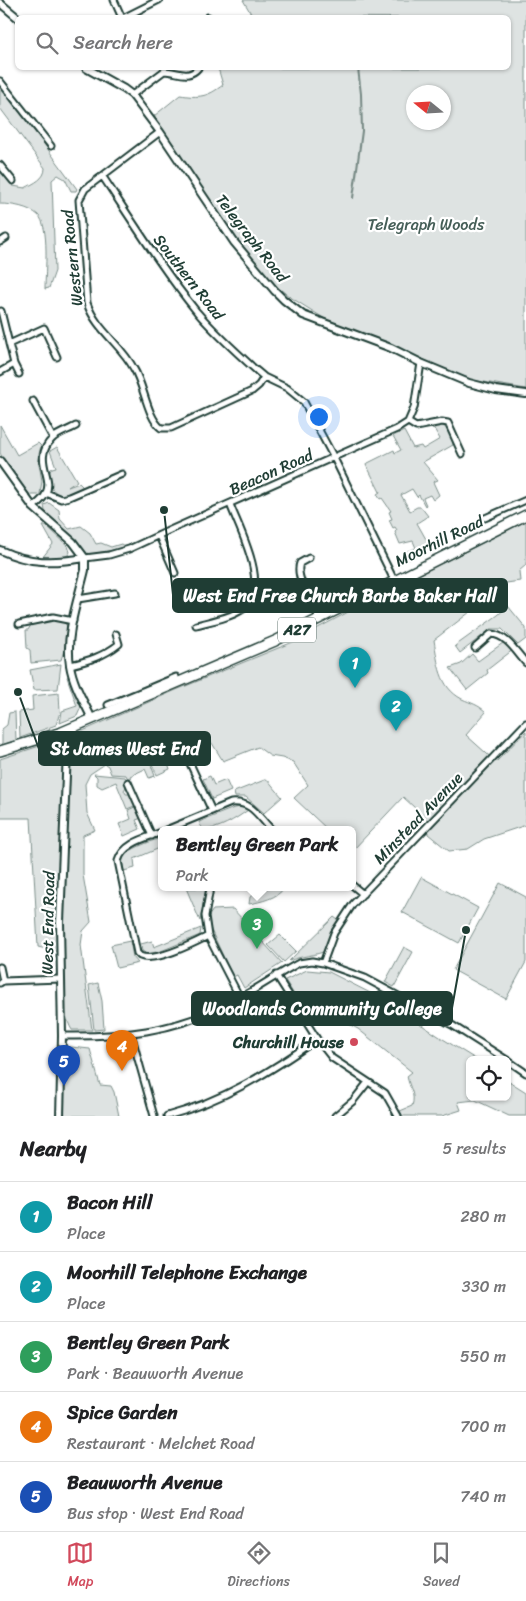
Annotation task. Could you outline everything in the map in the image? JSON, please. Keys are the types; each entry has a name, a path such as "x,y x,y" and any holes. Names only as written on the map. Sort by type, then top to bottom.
{"main road":[{"name":"Moorhill Road","path":"62,732 146,693 275,642 394,580 526,515"},
{"name":"A27","path":"0,751 62,732"}],"street":[{"path":"114,0 121,15"},
{"path":"129,15 158,0"},
{"path":"0,3 15,16"},
{"name":"Telegraph Road","path":"90,70 132,95 160,132 234,242 262,277 284,300 304,315 391,348 421,363 482,387 526,394"},
{"path":"132,95 164,71 186,76 196,70"},
{"path":"0,81 51,146"},
{"name":"Western Road","path":"160,132 85,189 78,200 87,303 94,320 128,358 142,384 153,420 161,428 172,428 252,391 264,377"},
{"path":"0,165 13,181"},
{"name":"Southern Road","path":"102,177 142,237 210,327 264,377 287,388 304,402 334,458 394,580"},
{"path":"0,242 6,238"},
{"path":"1,311 14,364 19,374"},
{"path":"9,344 44,328 57,357"},
{"path":"421,363 414,408 408,422 416,427 442,422 448,423 462,454"},
{"path":"0,372 14,364"},
{"path":"33,402 53,438"},
{"name":"Beacon Road","path":"84,558 129,550 334,458 408,422"},
{"path":"32,507 46,493 48,484 42,459 46,446 53,438 76,426"},
{"path":"0,460 32,507 73,542 84,558 85,570 69,643 70,665 76,685 92,719"},
{"path":"46,493 61,499 122,474"},
{"name":"Moorhill Road","path":"486,518 526,500"},
{"path":"196,625 239,611 250,602 252,596 255,580 253,564 230,504"},
{"path":"159,536 175,573"},
{"path":"0,550 21,558 40,561 58,562 84,558"},
{"path":"309,558 300,562 299,568 303,585 320,619"},
{"path":"78,599 116,593"},
{"path":"19,624 53,617 73,621"},
{"path":"70,665 98,658 112,649 119,644 116,634"},
{"path":"475,648 491,634 498,634 505,638 526,663"},
{"name":"Moorhill Road","path":"108,705 146,693 176,677"},
{"name":"Minstead Avenue","path":"323,963 342,919 363,894 526,723"},
{"name":"West End Road","path":"60,1116 62,1036 60,922 67,757 67,746 62,732"},
{"path":"187,757 212,811"},
{"path":"128,782 152,836"},
{"path":"176,826 231,803 243,802 252,808 268,826"},
{"path":"158,834 124,849 118,861 137,953 150,959 192,944 208,936"},
{"path":"356,888 363,894"},
{"path":"209,891 205,916 208,936 240,998"},
{"path":"62,1036 131,1034 176,1026 194,1020 240,998 299,963 312,961 365,978 382,986 452,1025 501,1056"},
{"path":"0,968 2,982 61,979"},
{"path":"276,976 317,1039 332,1058 385,1092 398,1116"},
{"path":"131,1034 154,1116"},
{"path":"168,1116 202,1105 230,1092 277,1067 317,1039"},
{"path":"511,1063 526,1073"},
{"path":"335,1116 353,1101 368,1082"}],"green space":[{"name":"Telegraph Woods","path":"243,0 526,0 526,389 466,379 396,347 330,322 290,297 271,282 228,228 154,116 180,95 203,96 223,85 219,70 511,70 511,15 252,15"},
{"path":"0,84 77,189 76,191 71,191 65,179 58,175 52,180 55,271 49,288 45,289 46,261 42,221 38,215 30,210 15,205 0,204 0,165 13,181 13,186 25,188 41,178 45,168 0,108"},
{"path":"0,425 17,455 38,443 41,446 38,458 42,481 40,494 30,495 4,461 0,453"},
{"path":"441,425 450,433 453,445 423,462 438,480 433,482 439,495 433,500 430,495 423,498 425,506 419,495 417,497 412,489 401,495 410,511 421,507 428,516 417,523 431,548 408,560 405,552 416,548 413,541 400,544 395,532 397,530 395,527 393,528 389,520 392,519 389,512 391,511 377,494 380,492 366,464 394,450 395,453 401,450 393,436 404,431 413,448 421,446 423,449 440,439 433,427"},
{"path":"57,447 77,481 68,487 79,483 82,486 82,489 60,496 52,489 49,473 52,468 56,467 50,451"},
{"path":"49,503 59,510 60,519 69,529 81,526 90,533 96,544 101,543 111,547 121,544 124,548 86,555 45,511 44,505"},
{"path":"526,521 526,565 519,571 520,581 500,584 489,592 470,612 434,640 441,674 448,688 454,694 486,712 466,735 496,762 526,731 526,825 484,839 468,849 449,851 428,834 427,819 403,797 356,847 356,826 324,826 294,798 308,785 293,762 270,756 258,747 223,761 207,735 202,737 205,740 204,745 192,750 191,747 181,751 182,754 167,760 170,769 157,775 152,764 155,776 149,778 145,769 130,776 131,780 129,781 126,775 111,774 108,766 105,764 90,774 85,784 87,813 95,830 83,835 83,875 91,922 83,931 81,945 92,1030 72,1030 68,1022 64,1003 63,953 38,947 31,818 0,818 0,759 76,734 176,690 305,637 318,628"},
{"path":"43,526 47,526 68,546 70,552 68,555 60,558 42,558 53,544"},
{"path":"508,606 526,628 526,639 518,645 502,629 491,629 460,653 455,646"},
{"path":"50,619 63,621 67,626 65,647 61,660 31,663 30,650 27,648 26,630 31,625"},
{"path":"507,640 514,649 487,670 488,673 467,690 450,668 461,664 472,654 478,661"},
{"path":"61,664 58,689 34,690 30,670"},
{"path":"69,676 81,707 77,716 60,723 62,711 77,706 67,677"},
{"path":"59,693 60,712 56,725 20,738 19,712 33,710 32,696"},
{"path":"15,712 16,740 0,746 2,743 2,729 7,725 9,713"},
{"path":"94,774 125,777 128,784 124,790 126,794 131,794 137,805 127,809 116,782 102,788 97,785 97,777"},
{"path":"210,776 214,785 226,780 231,791 212,799 203,779"},
{"path":"267,779 282,797 264,813 246,797 235,797 234,792"},
{"path":"137,806 142,818 136,820 140,829 124,836 119,824 131,819 128,810"},
{"path":"242,807 248,810 221,826 201,826 199,822 234,808"},
{"path":"158,839 158,849 134,859 135,868 124,871 123,859 125,855"},
{"path":"421,877 478,908 459,943 402,912"},
{"path":"500,883 526,897 526,962 506,999 453,970"},
{"path":"187,891 205,891 200,921"},
{"path":"259,891 281,891 273,897 249,904 250,897"},
{"path":"233,909 282,963 244,988 237,975 233,977 210,928 208,917 213,910"},
{"path":"334,917 338,920 323,952 289,961"},
{"path":"201,928 200,935 161,951 147,954 142,951 141,944 152,941 154,947"},
{"path":"280,935 296,951 284,962 268,945"},
{"path":"130,941 133,957 138,963 117,968 111,945"},
{"path":"404,947 413,952 394,987 385,982"},
{"path":"307,970 329,972 384,1000 471,1056 466,1056 466,1101 458,1102 461,1110 442,1116 403,1116 400,1111 412,1106 413,1102 413,1094 407,1076 412,1072 358,1029 337,1018 324,1022 311,1022 285,980"},
{"path":"98,983 102,1001 104,1029 94,1030 89,985"},
{"path":"62,1046 90,1049 100,1085 111,1086 119,1116 61,1116"},
{"path":"511,1083 526,1092 526,1116 509,1116 477,1101 511,1101"}],"waterway":[{"path":"353,198 362,131 358,70"}],"place":[{"name":"West End Free Church Barbe Baker Hall","path":"164,510"},
{"name":"Bacon Hill","path":"355,688"},
{"name":"St James West End","path":"18,692"},
{"name":"Moorhill Telephone Exchange","path":"396,731"},
{"name":"Woodlands Community College","path":"466,930"},
{"name":"Bentley Green Park","path":"257,949"},
{"name":"Churchill House","path":"354,1042"},
{"name":"Spice Garden","path":"122,1071"},
{"name":"Beauworth Avenue","path":"64,1086"}]}
